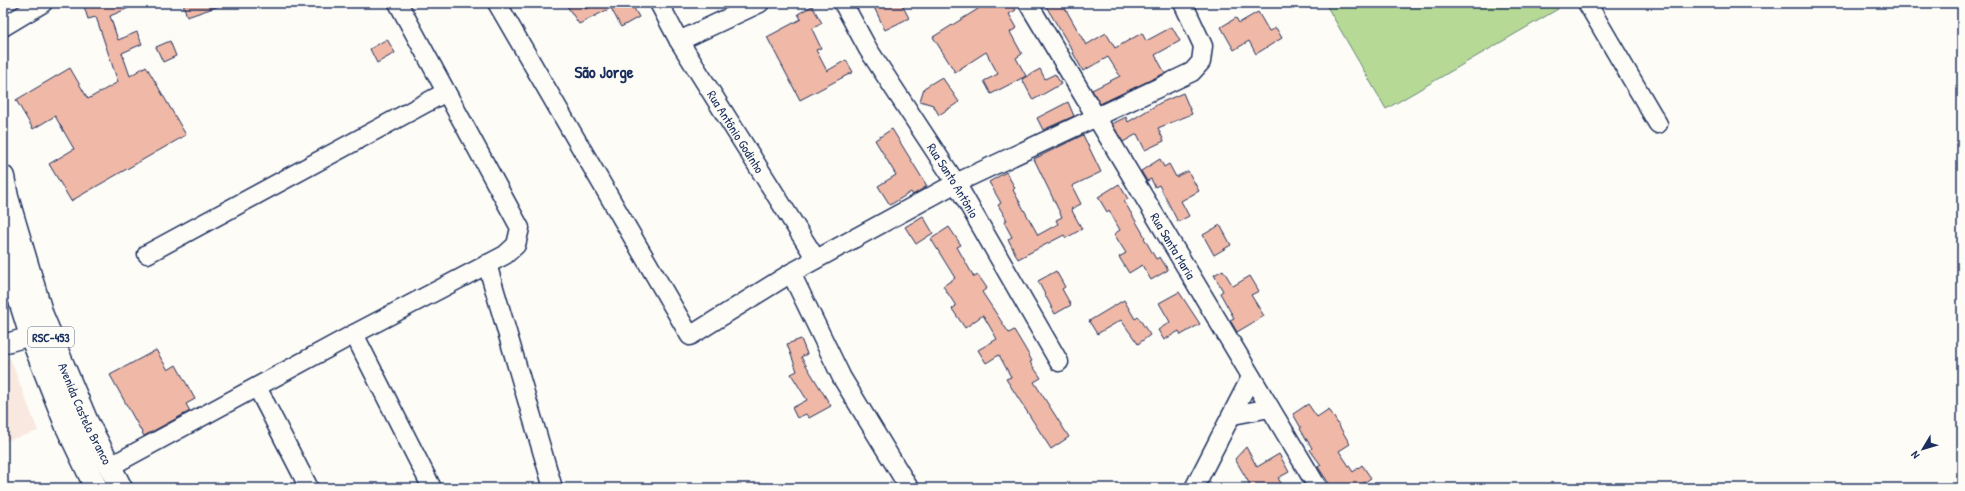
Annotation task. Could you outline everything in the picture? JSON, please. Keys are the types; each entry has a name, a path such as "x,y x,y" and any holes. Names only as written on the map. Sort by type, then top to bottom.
{"main road":[{"name":"Avenida Castelo Branco","path":"3,177 6,197 42,315 87,422 121,488"},
{"name":"Avenida Castelo Branco","path":"3,246 31,336 67,427 96,488"}],"street":[{"path":"3,27 43,3"},
{"path":"109,467 354,334 505,255 516,245 520,228 398,3"},
{"path":"497,3 690,336 791,273 956,183 1192,72 1201,62 1203,46 1186,4"},
{"name":"Rua Antônio Godinho","path":"659,3 679,41 816,259"},
{"path":"679,41 760,3"},
{"name":"Rua Santo Antônio","path":"843,3 868,49 956,183 1059,362"},
{"name":"Rua Santa Maria","path":"1028,3 1318,488"},
{"path":"1587,3 1658,124"},
{"path":"147,254 446,92"},
{"path":"487,264 553,488"},
{"path":"791,273 842,378 909,488"},
{"path":"354,334 432,488"},
{"path":"3,344 31,336"},
{"path":"1194,488 1252,377"},
{"path":"256,387 309,488"},
{"path":"1233,415 1270,408"}],"shaded area":[{"path":"10,358 38,431 3,442 3,360"}],"green space":[{"path":"1325,3 1555,3 1558,9 1386,109"}],"building":[{"path":"83,3 140,3 110,16 118,40 137,32 142,44 122,53 130,76 146,66 186,135 71,201 49,164 74,149 55,116 33,129 16,100 70,68 88,99 118,82 96,17 88,19"},
{"path":"183,3 222,3 222,5 187,17"},
{"path":"565,3 594,3 585,9 597,3 631,3 639,17 621,27 611,8 579,24"},
{"path":"872,3 901,3 909,18 885,30"},
{"path":"974,3 1011,3 1016,10 1009,14 1017,28 1010,32 1022,54 1016,58 1026,76 991,94 984,81 998,74 986,52 955,72 933,37 978,9"},
{"path":"1044,3 1073,3 1065,8 1086,45 1106,33 1115,48 1142,33 1146,41 1172,27 1180,41 1155,55 1165,73 1100,104 1092,90 1120,76 1108,57 1083,71"},
{"path":"812,6 822,23 812,29 821,48 816,50 827,71 846,60 853,72 800,100 767,37 801,19 798,14"},
{"path":"1258,12 1269,31 1276,28 1282,38 1256,54 1249,41 1234,50 1221,27 1236,18 1239,23"},
{"path":"387,39 395,53 377,63 370,49"},
{"path":"170,41 176,56 163,62 156,47"},
{"path":"1040,69 1045,79 1055,74 1061,84 1033,100 1022,79"},
{"path":"942,77 959,102 939,115 933,105 920,101 924,88"},
{"path":"1183,93 1192,114 1158,128 1164,141 1145,150 1137,134 1123,142 1112,124 1126,117 1128,122 1160,103"},
{"path":"1068,102 1074,116 1043,130 1037,118"},
{"path":"892,129 927,186 913,195 911,192 890,205 878,186 896,175 875,140"},
{"path":"1083,135 1101,172 1072,186 1081,204 1071,209 1082,229 1066,238 1064,235 1018,259 1008,239 1012,237 1004,222 1007,220 998,205 1001,203 989,182 1006,172 1015,188 1013,190 1038,235 1058,224 1056,220 1062,217 1034,159"},
{"path":"1160,159 1164,167 1169,164 1176,177 1188,171 1199,191 1181,201 1189,216 1178,222 1159,185 1155,187 1151,179 1147,181 1141,171"},
{"path":"1119,184 1128,199 1124,201 1145,237 1144,238 1156,259 1160,257 1168,270 1151,280 1142,265 1129,273 1119,257 1126,253 1114,234 1120,230 1109,210 1107,212 1098,197"},
{"path":"923,216 933,233 916,244 905,227"},
{"path":"1220,225 1231,245 1214,255 1203,235"},
{"path":"949,227 961,245 957,247 974,277 978,275 987,288 982,292 1009,333 1014,330 1026,350 1032,361 1030,362 1041,378 1034,382 1069,437 1051,449 1006,379 1011,377 999,355 986,363 978,350 997,339 983,315 965,328 952,309 956,306 943,286 955,278 931,239"},
{"path":"1223,270 1233,286 1250,276 1259,291 1251,295 1264,316 1237,332 1230,320 1234,318 1220,293 1223,291 1214,275"},
{"path":"1056,271 1065,287 1062,289 1071,305 1055,314 1038,281"},
{"path":"1179,292 1200,324 1181,335 1179,331 1164,340 1158,330 1170,322 1159,303"},
{"path":"1124,300 1135,319 1138,317 1150,335 1138,344 1121,320 1097,334 1089,321"},
{"path":"801,339 807,354 801,357 831,406 809,418 806,414 797,418 792,408 807,400 791,374 797,371 787,344"},
{"path":"156,350 168,370 176,365 195,399 186,404 190,411 144,436 110,375"},
{"path":"1308,404 1317,417 1329,409 1350,444 1339,451 1353,472 1362,465 1371,478 1356,488 1332,488 1318,467 1321,465 1310,450 1312,448 1300,429 1301,428 1293,414"},
{"path":"1246,447 1257,467 1279,454 1289,472 1278,478 1284,488 1252,488 1235,459"}],"district":[{"name":"São Jorge","path":"604,71"}]}
